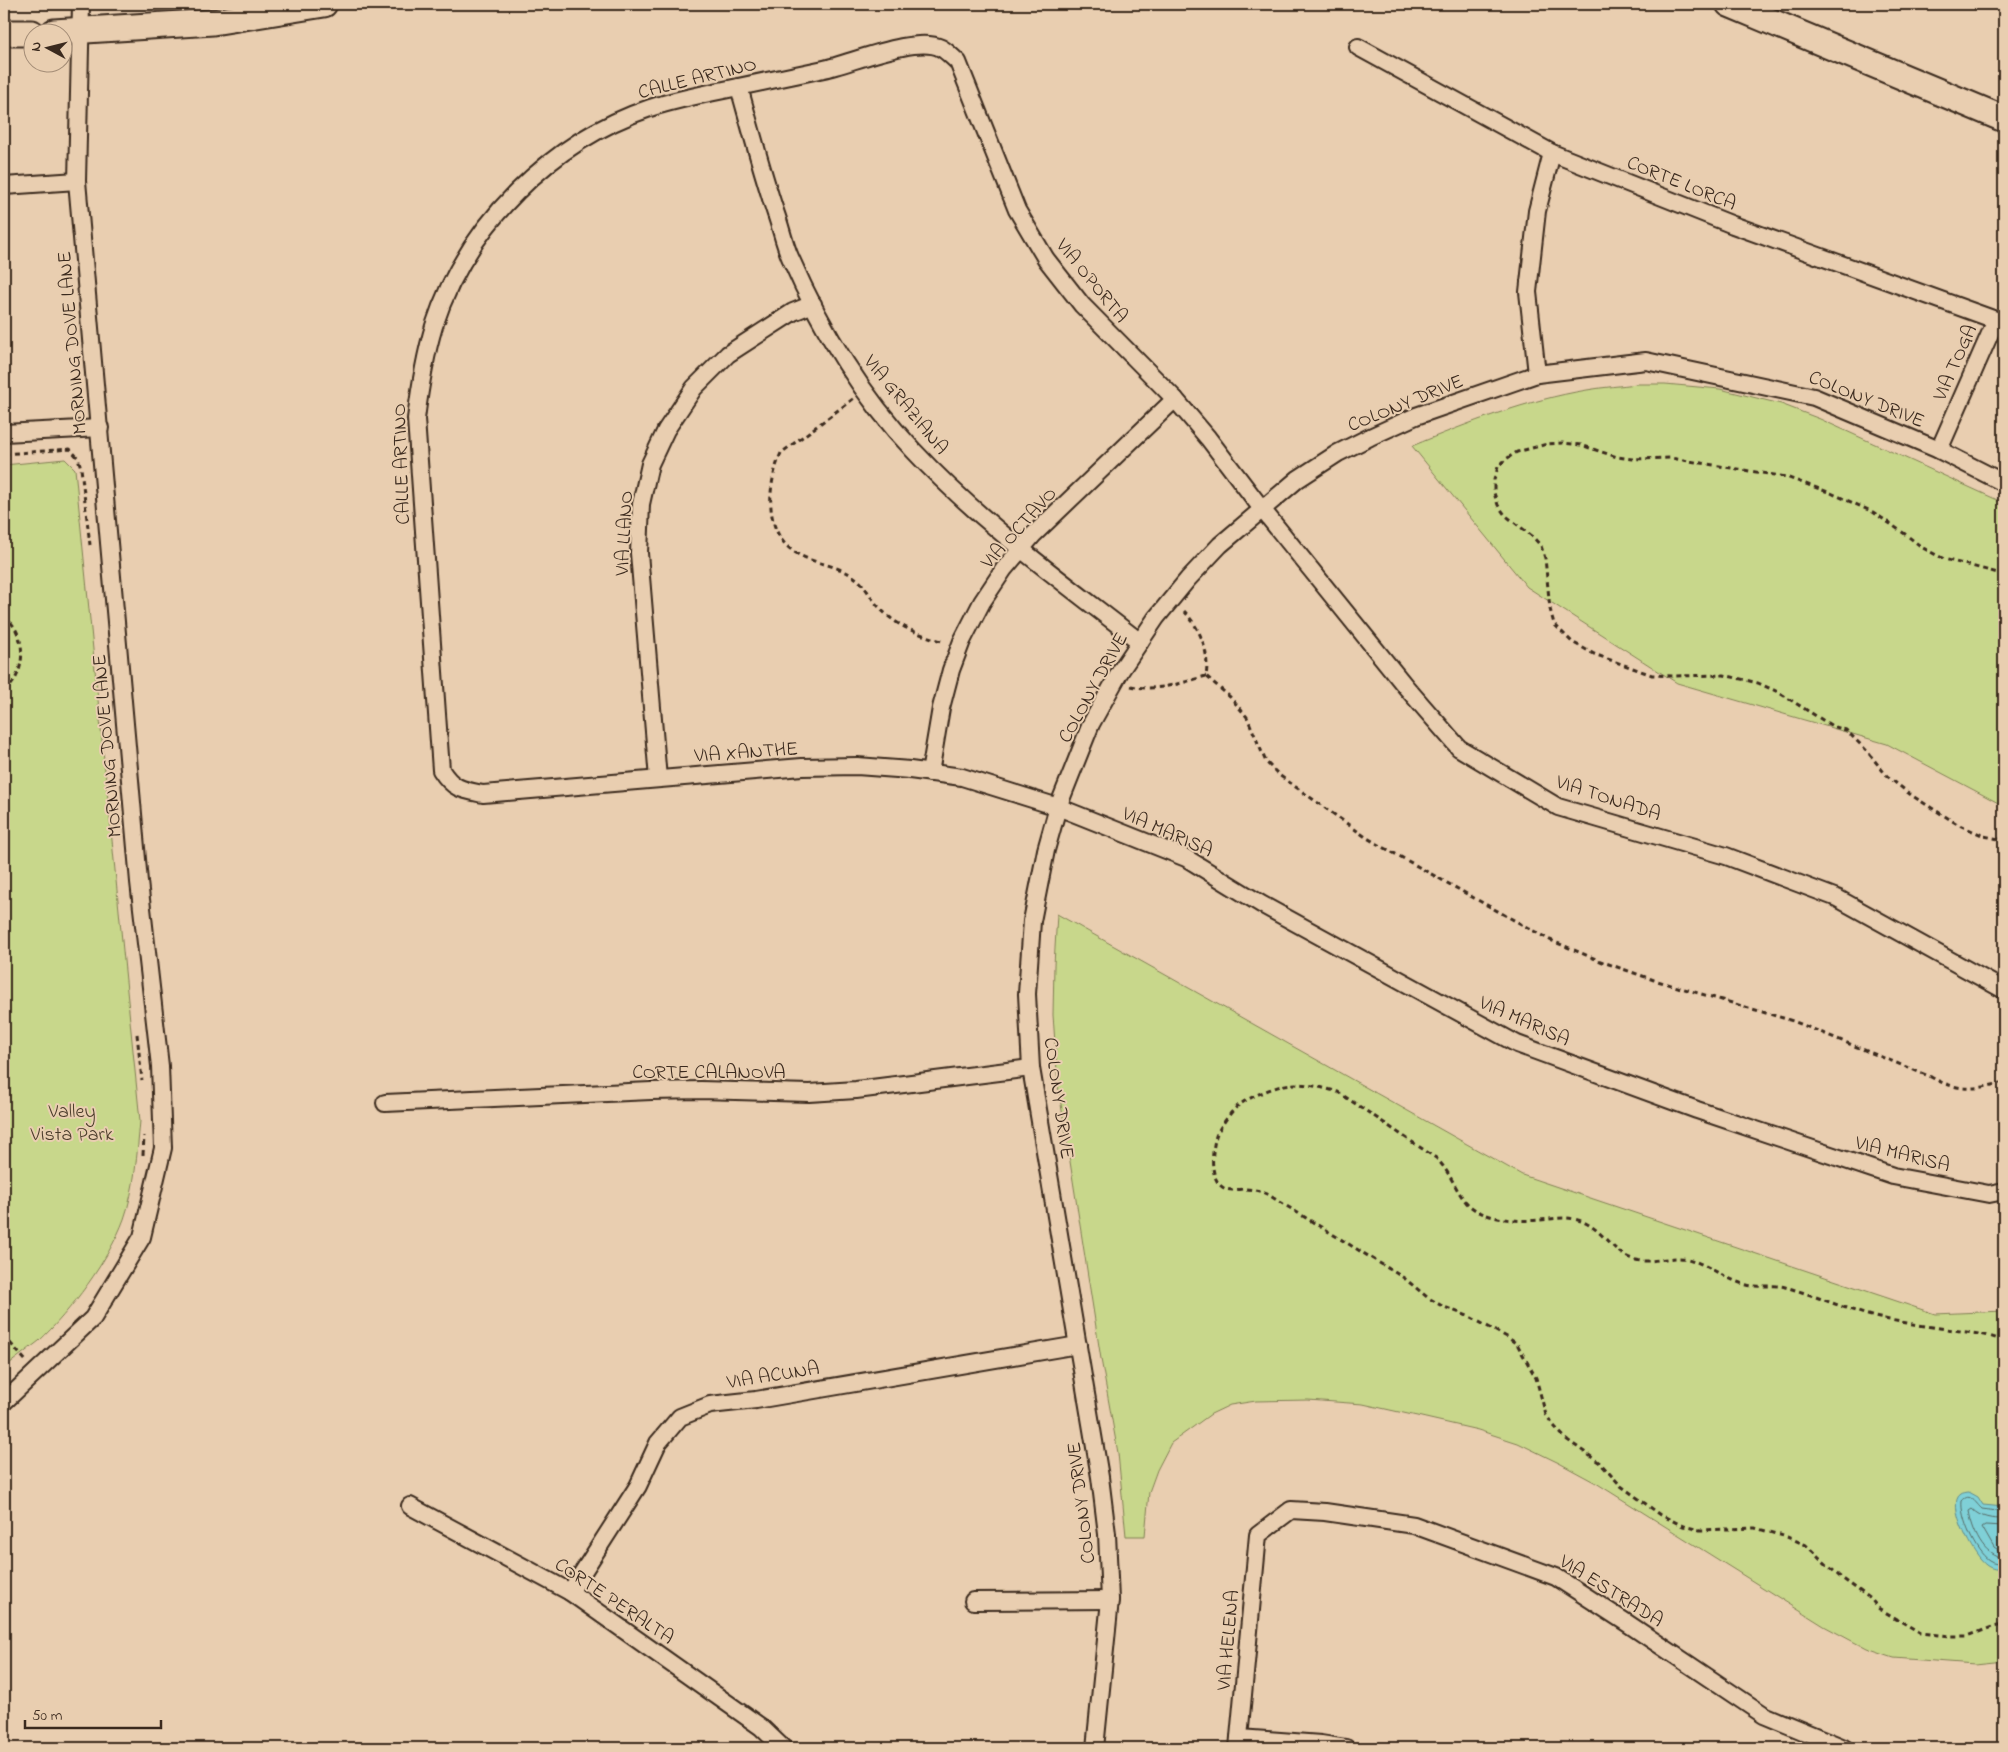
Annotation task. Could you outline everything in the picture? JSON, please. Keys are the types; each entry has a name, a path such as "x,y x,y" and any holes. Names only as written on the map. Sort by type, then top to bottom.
{"main road":[{"path":"72,32 213,22 324,4"},
{"path":"1729,4 2004,119"},
{"path":"4,32 22,33"}],"street":[{"name":"MORNING DOVE LANE","path":"4,1402 94,1318 142,1237 163,1148 160,1066 139,882 77,181 81,4"},
{"name":"CALLE ARTINO","path":"441,770 416,419 421,378 434,326 452,283 473,244 503,206 547,165 598,130 650,108 844,65 886,51 924,43 941,48"},
{"name":"CORTE LORCA","path":"1358,47 1552,153 1733,225 2000,321"},
{"name":"VIA OPORTA","path":"941,48 958,62 1018,210 1046,259 1082,305 1175,400 1208,438 1262,509"},
{"name":"VIA GRAZIANA","path":"739,87 763,174 790,256 823,324 864,391 912,449 966,503 1021,550 1140,642"},
{"path":"1537,374 1528,292 1537,212 1552,153"},
{"path":"4,186 77,181"},
{"name":"VIA LLANO","path":"658,779 639,553 641,504 650,464 666,430 694,388 728,354 793,312 813,304"},
{"name":"VIA TOGA","path":"1938,450 2000,321"},
{"name":"COLONY DRIVE","path":"1095,1748 1110,1600 1108,1534 1031,1068 1027,994 1032,921 1046,850 1058,807 1090,724 1140,642 1172,598 1220,545 1298,480 1338,453 1416,416 1537,374 1646,361 1814,397 1938,450 2004,483"},
{"name":"VIA OCTAVO","path":"930,773 941,708 951,670 960,646 982,602 1004,569 1033,536 1175,400"},
{"path":"4,433 100,428"},
{"name":"VIA TONADA","path":"1262,509 1406,688 1460,748 1558,807 1726,856 1837,898 2004,990"},
{"name":"VIA XANTHE","path":"441,770 449,782 462,790 483,794 802,767 857,766 962,777 1058,807"},
{"name":"VIA MARISA","path":"1058,807 1186,858 1261,904 1392,978 1517,1044 1697,1110 1893,1176 1989,1194 2004,1191"},
{"name":"CORTE CALANOVA","path":"385,1103 651,1091 701,1090 809,1094 1031,1068"},
{"name":"VIA ACUNA","path":"570,1592 638,1486 658,1443 680,1417 710,1405 756,1400 1078,1345"},
{"name":"CORTE PERALTA","path":"410,1506 570,1592 761,1727 783,1748"},
{"name":"VIA ESTRADA","path":"1258,1535 1291,1510 1325,1512 1414,1525 1423,1528 1556,1577 1764,1716 1844,1748"},
{"name":"VIA HELENA","path":"1239,1743 1258,1535"},
{"path":"973,1601 1110,1600"},
{"path":"1239,1743 1320,1744 1346,1748"}],"path":[{"path":"864,391 781,453 776,465 770,498 772,516 779,537 795,553 841,569 858,580 878,607 892,620 926,637 960,646"},
{"path":"2004,576 1944,559 1923,548 1873,512 1831,493 1786,477 1671,458 1632,459 1617,457 1582,445 1564,443 1547,444 1517,452 1498,467 1494,480 1494,493 1498,505 1505,514 1541,546 1545,558 1550,609 1554,624 1572,642 1594,654 1652,674 1674,676 1724,675 1758,683 1778,692 1832,726 1846,730 1866,750 1887,776 1911,795 1959,825 1984,836 2004,840"},
{"path":"4,454 70,449 78,458 81,468 91,549"},
{"path":"1172,598 1194,622 1203,643 1208,663 1206,676"},
{"path":"4,616 15,629 22,652 21,666 17,677 4,692"},
{"path":"1114,682 1139,688 1164,688 1206,676"},
{"path":"1206,676 1230,697 1247,717 1266,762 1304,794 1367,838 1550,940 1603,962 1654,980 1793,1021 1931,1077 1946,1086 1980,1088 2004,1082"},
{"path":"137,1029 142,1088"},
{"path":"2004,1342 1997,1338 1975,1333 1874,1316 1781,1286 1748,1285 1687,1259 1648,1262 1635,1260 1619,1252 1596,1229 1567,1217 1530,1220 1495,1218 1482,1214 1466,1202 1447,1170 1436,1158 1338,1092 1324,1088 1282,1085 1266,1092 1238,1106 1217,1135 1213,1168 1218,1183 1226,1189 1246,1189 1267,1194 1404,1278 1427,1298 1470,1317 1517,1344 1536,1378 1546,1415 1554,1426 1566,1439 1600,1463 1621,1486 1661,1516 1683,1526 1700,1530 1755,1528 1806,1545 1839,1576 1871,1599 1878,1608 1921,1633 1968,1636 1992,1627 2004,1625"},
{"path":"142,1158 144,1134"},
{"path":"4,1336 28,1363"}],"green space":[{"path":"1637,384 1665,384 1720,389 1781,404 1820,419 2004,503 2004,806 1887,744 1677,683 1527,587 1412,446 1520,406 1565,394"},
{"name":"Valley Vista Park","path":"65,459 75,469 140,1121 131,1195 124,1219 109,1251 88,1284 51,1329 39,1341 5,1367 4,465"},
{"path":"1057,914 1522,1175 1935,1314 2004,1311 2004,1661 1975,1664 1894,1658 1867,1649 1824,1626 1596,1483 1518,1443 1478,1430 1363,1404 1308,1400 1256,1401 1230,1405 1211,1414 1171,1443 1157,1470 1149,1492 1145,1536 1126,1536 1118,1453 1101,1359 1058,1085 1053,1015"}],"water":[{"path":"1969,1492 1978,1497 1983,1505 2004,1507 2004,1569 1995,1569 1986,1565 1975,1552 1963,1530 1956,1508 1957,1499 1962,1494"}]}
